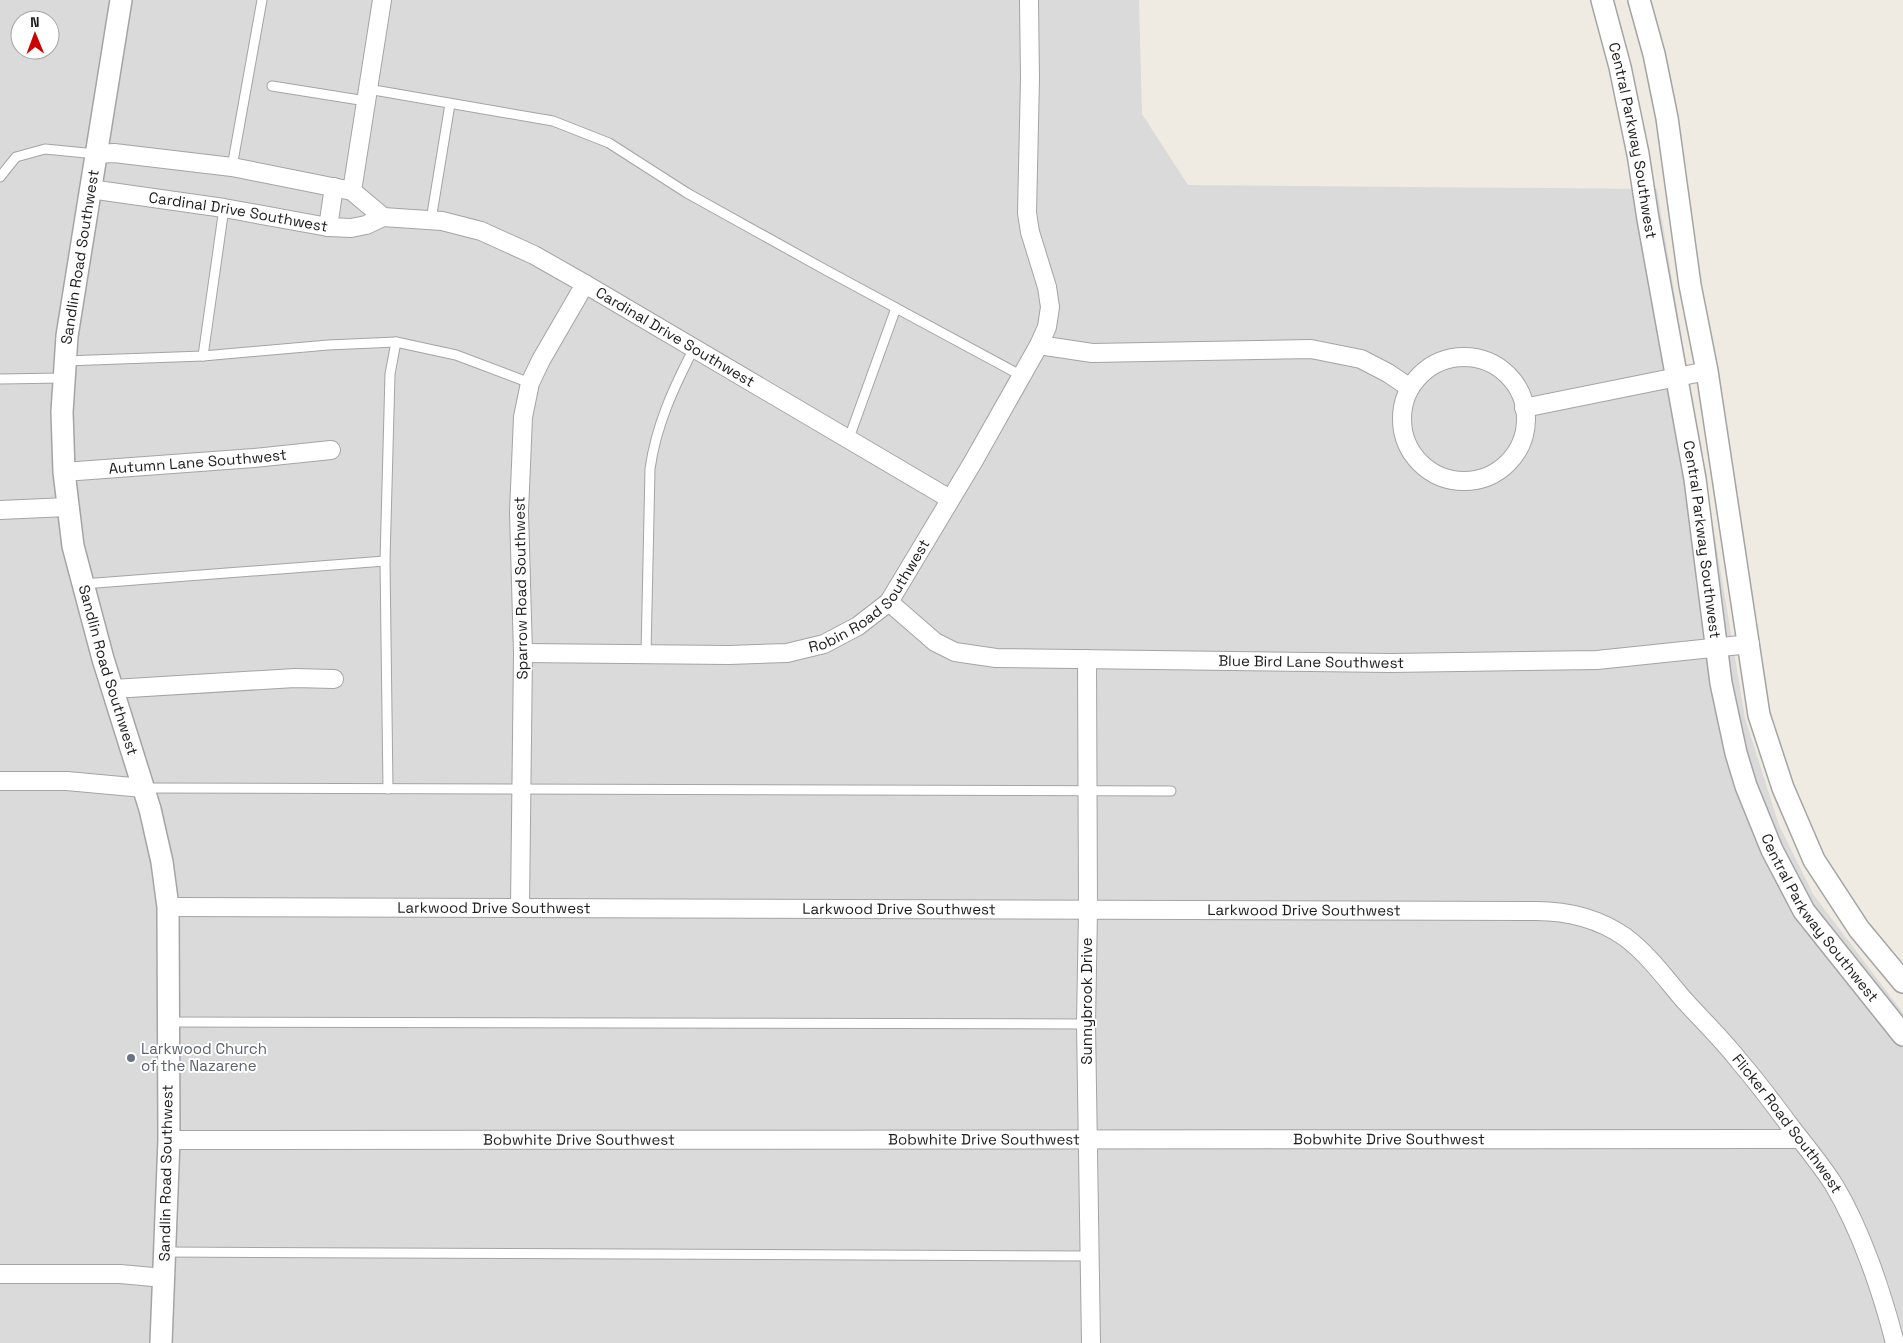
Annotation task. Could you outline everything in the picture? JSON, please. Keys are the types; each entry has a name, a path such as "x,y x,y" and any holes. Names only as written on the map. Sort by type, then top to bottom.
{"street":[{"name":"Sandlin Road Southwest","path":"121,0 68,336 62,412 64,472 73,546 82,584 150,809 162,862 168,907 169,1140 163,1252 164,1278 161,1343"},
{"path":"352,191 382,0"},
{"name":"Robin Road Southwest","path":"523,653 787,653 824,644 858,626 889,602 1022,376 1047,327 1050,307 1047,287 1034,251 1027,212 1030,0"},
{"name":"Central Parkway Southwest","path":"1602,0 1620,67 1638,154 1695,479 1716,648 1724,701 1736,753 1758,818 1804,912 1903,1034"},
{"name":"Central Parkway Southwest","path":"1639,0 1654,54 1667,118 1690,285 1707,371 1750,644 1759,715 1768,746 1810,851 1834,893 1859,929 1903,982"},
{"path":"96,154 114,152 232,167 352,191 383,217"},
{"path":"328,227 334,188"},
{"name":"Cardinal Drive Southwest","path":"90,189 224,208 328,227 351,228 366,225 383,217 442,221 480,231 534,255 585,284 950,499"},
{"name":"Sparrow Road Southwest","path":"520,907 523,653 519,512 523,417 530,383 541,360 585,284"},
{"path":"1039,345 1092,352 1312,349 1361,359 1410,388"},
{"path":"1456,358 1475,358 1494,365 1509,376 1520,392 1524,408 1525,432 1517,452 1503,468 1484,478 1463,482 1442,478 1423,467 1409,450 1402,430 1402,408 1410,388 1422,373 1438,363 1456,358"},
{"path":"1524,408 1707,371"},
{"name":"Autumn Lane Southwest","path":"64,472 254,458 331,450"},
{"path":"0,510 67,507"},
{"name":"Blue Bird Lane Southwest","path":"889,602 936,642 955,652 996,658 1391,663 1597,660 1750,644"},
{"name":"Sunnybrook Drive","path":"1087,659 1088,910 1086,1024 1092,1343"},
{"path":"113,689 286,678 334,679"},
{"path":"0,780 67,781 143,788"},
{"name":"Larkwood Drive Southwest","path":"168,907 1556,911 1592,920 1625,937"},
{"name":"Flicker Road Southwest","path":"1625,937 1644,954 1740,1061 1834,1185 1866,1252 1895,1343"},
{"name":"Bobwhite Drive Southwest","path":"169,1140 1800,1139"},
{"path":"0,1274 120,1274 164,1278"}],"lane":[{"path":"232,167 262,0"},
{"path":"272,86 450,104 553,121 608,143 687,193 1022,376"},
{"path":"431,220 450,104"},
{"path":"0,177 16,157 46,149 96,154"},
{"path":"203,356 224,208"},
{"path":"849,438 896,308"},
{"path":"0,379 64,370 203,356 328,345 396,342 456,355 530,383"},
{"path":"388,789 385,561 390,374 396,342"},
{"path":"646,654 650,469 653,446 668,400 694,348"},
{"path":"82,584 385,561"},
{"path":"143,788 1172,791"},
{"path":"167,1022 1086,1024"},
{"path":"163,1252 1091,1256"}],"shaded area":[{"path":"0,0 1139,0 1142,114 1188,185 1657,189 1745,718 1779,825 1813,894 1903,1013 1903,1343 0,1343"}],"place":[{"name":"Larkwood Church of the Nazarene","path":"131,1058"}]}
